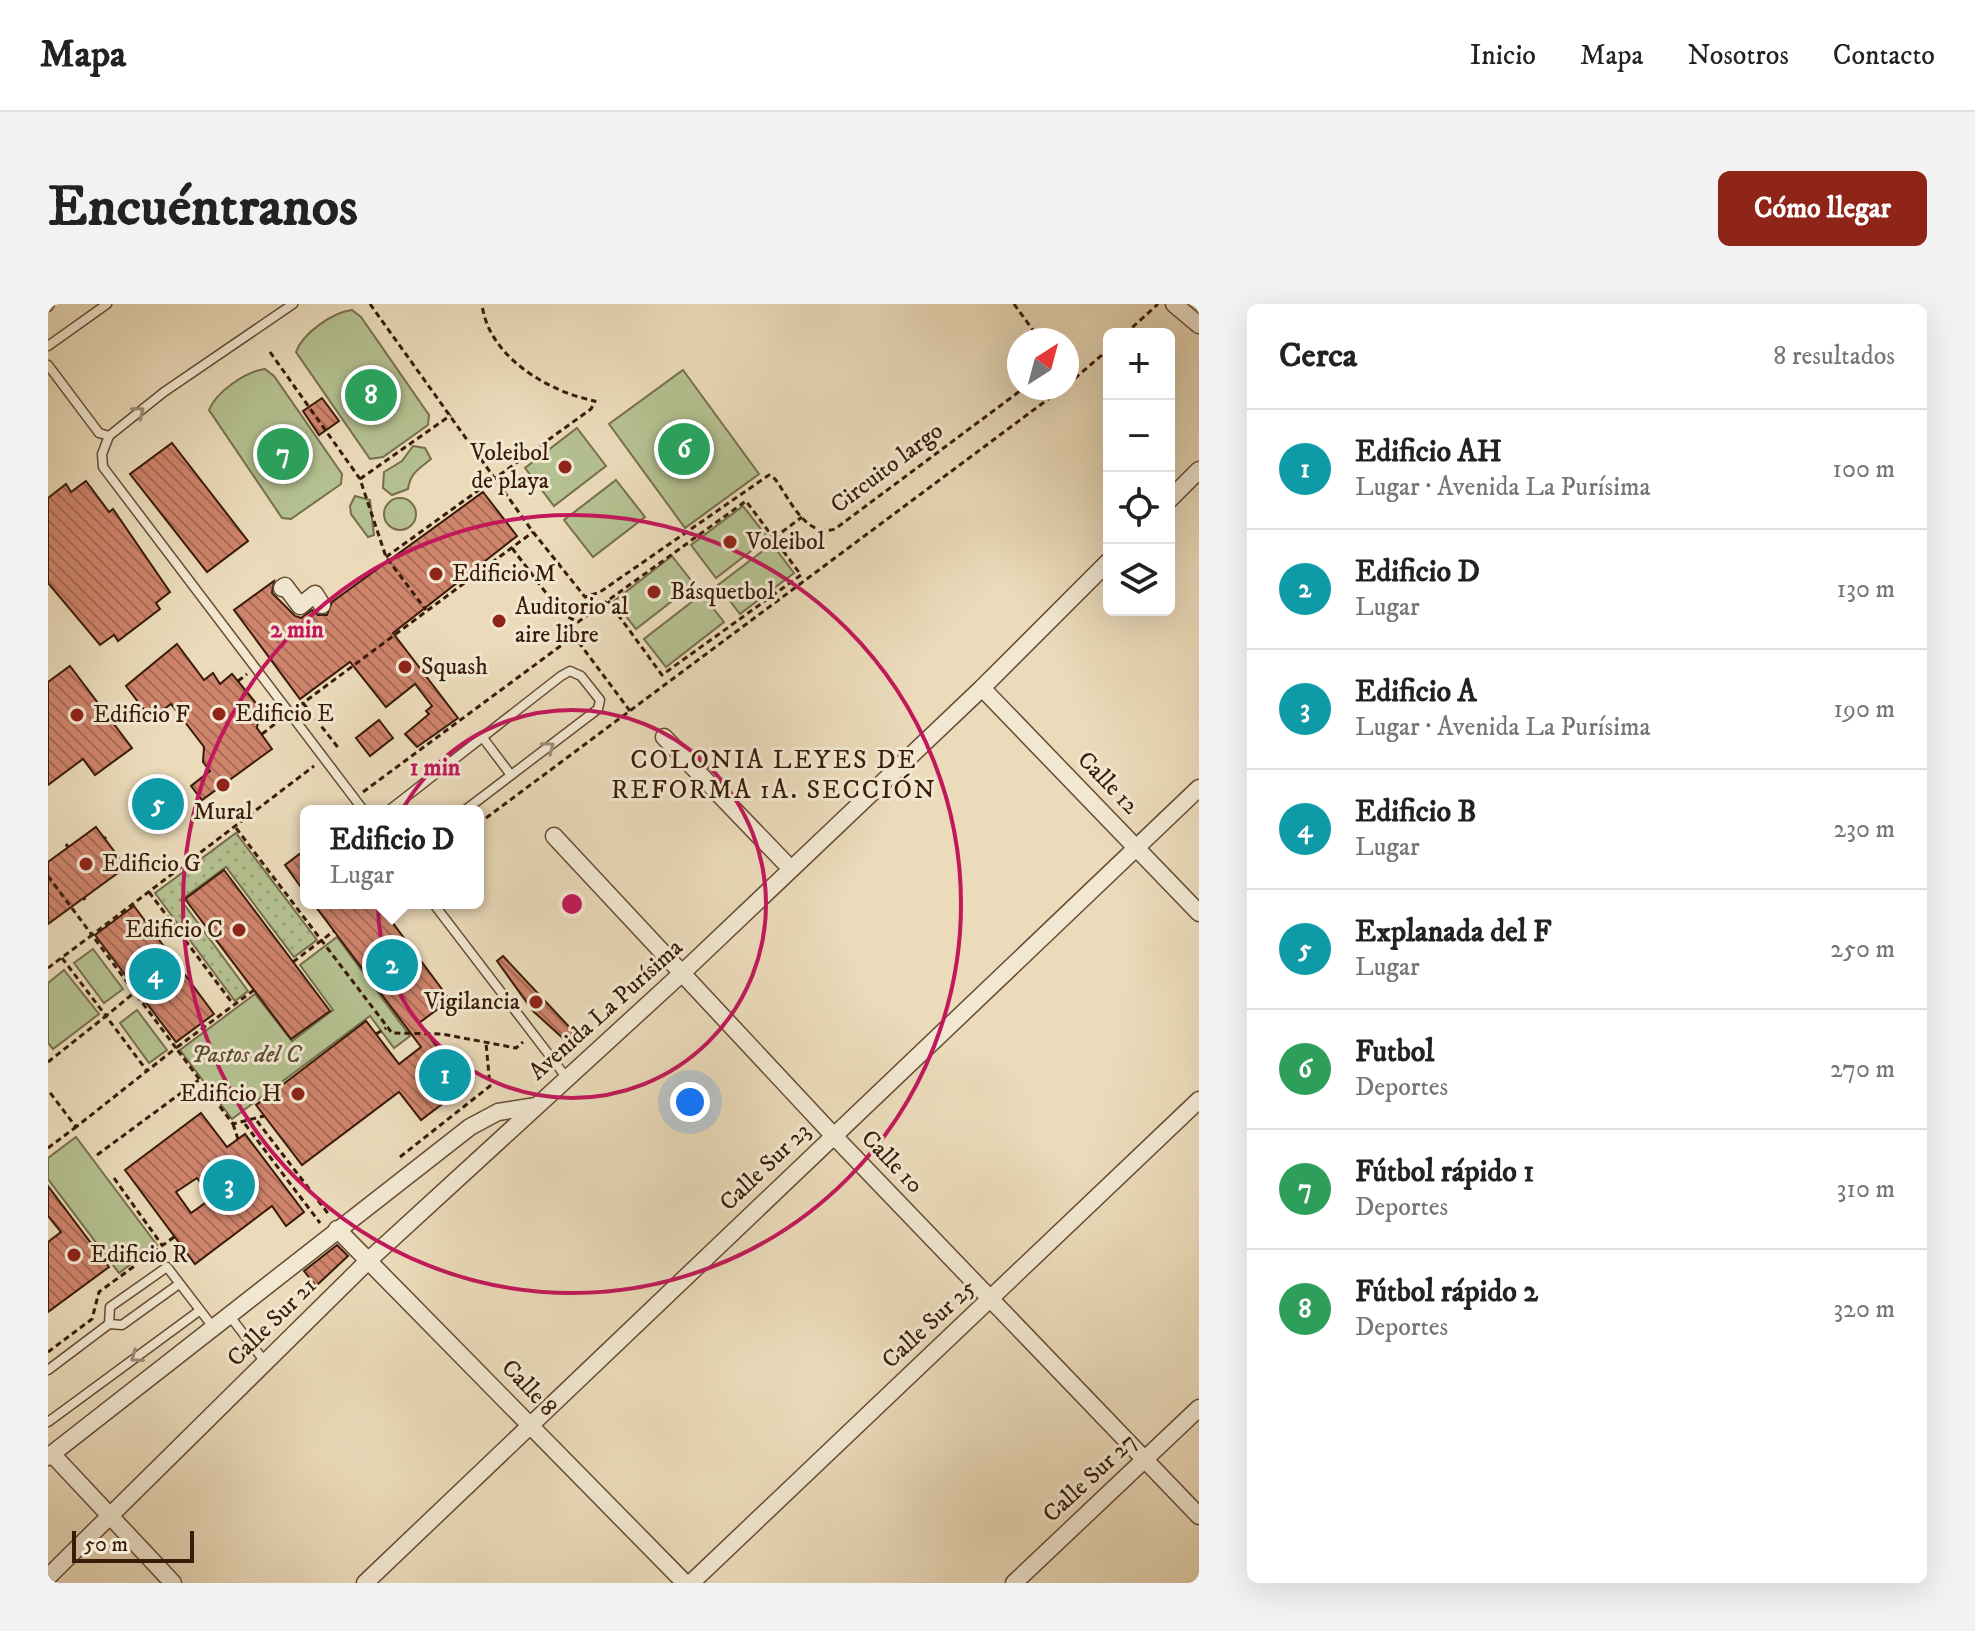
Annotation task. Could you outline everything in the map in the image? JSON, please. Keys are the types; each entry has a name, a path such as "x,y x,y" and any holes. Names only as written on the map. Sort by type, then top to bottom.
{"street":[{"path":"1174,304 1199,325"},
{"path":"1175,494 1199,470"},
{"name":"Avenida La Purísima","path":"50,1456 470,1127 498,1112 536,1106 680,975 982,688 1103,567"},
{"path":"282,588 285,586 300,606 315,594 322,605"},
{"name":"Calle 12","path":"982,688 1199,913"},
{"path":"664,737 791,869"},
{"name":"Calle Sur 23","path":"365,1583 1199,788"},
{"name":"Calle 10","path":"554,836 680,975 1199,1516"},
{"name":"Calle Sur 25","path":"688,1583 1199,1100"},
{"name":"Calle Sur 21","path":"48,1577 370,1259 536,1106"},
{"name":"Calle 8","path":"337,1229 688,1583"},
{"name":"Calle Sur 27","path":"1014,1583 1199,1408"},
{"path":"50,1456 173,1583"}],"lane":[{"path":"48,346 107,304"},
{"path":"293,304 164,392 109,436 102,454 103,467 359,805"},
{"path":"48,365 99,433 109,436"},
{"path":"396,805 570,671 581,676 600,700 598,709 472,805"},
{"path":"483,738 511,775"},
{"path":"438,909 566,1077"},
{"path":"109,1324 110,1307 167,1267 213,1327"},
{"path":"48,1370 109,1324 122,1325 179,1284"},
{"path":"48,1422 199,1311"},
{"path":"229,1315 266,1363"}],"path":[{"name":"Circuito largo","path":"370,304 533,532 585,597 600,592 769,475 811,528 824,532 835,529 1008,400"},
{"path":"386,557 591,409 595,401 566,395 513,359 494,338 482,304"},
{"path":"1014,304 1031,328"},
{"path":"1132,328 1158,304"},
{"path":"270,352 360,479 386,557 427,611"},
{"path":"1079,374 1103,354"},
{"path":"484,820 1046,400"},
{"path":"360,479 451,415"},
{"path":"512,548 562,614 578,622 746,501 801,575 662,675 608,601"},
{"path":"774,538 802,517"},
{"path":"340,750 303,703 533,532"},
{"path":"354,799 574,636 630,711"},
{"path":"262,734 290,712"},
{"path":"48,968 295,780"},
{"path":"236,828 392,1033 442,1034 516,1048"},
{"path":"48,876 233,1124 238,1139"},
{"path":"149,892 234,1005"},
{"path":"293,962 334,931"},
{"path":"62,958 147,1071"},
{"path":"48,1148 254,990"},
{"path":"48,1062 135,992"},
{"path":"376,1034 386,1028"},
{"path":"400,1157 490,1086 486,1043"},
{"path":"97,1155 200,1079"},
{"path":"48,1090 76,1127"},
{"path":"233,1124 257,1121 264,1116"},
{"path":"257,1121 337,1229"},
{"path":"244,1123 325,1229 337,1229"},
{"path":"114,1178 162,1245"},
{"path":"48,1352 92,1319 99,1292 174,1237"}],"green space":[{"path":"352,310 361,317 429,415 428,425 383,457 370,459 296,352 305,338 320,325"},
{"path":"265,369 274,376 342,474 341,484 291,519 282,518 209,410 218,396 232,384"},
{"path":"683,370 759,474 685,528 609,424"},
{"name":"Voleibol de playa","path":"577,428 606,466 554,506 525,468"},
{"path":"413,446 425,448 431,459 413,475 408,489 392,495 383,488 384,472 402,461"},
{"name":"Voleibol de playa","path":"616,480 645,517 593,557 564,520"},
{"path":"355,496 370,500 374,535 368,537 351,514 350,506"},
{"path":"400,498 412,502 416,514 412,526 400,530 388,526 384,514 388,502"},
{"name":"Voleibol","path":"743,506 768,538 716,578 691,545"},
{"path":"772,544 794,573 740,614 718,585"},
{"name":"Básquetbol","path":"672,556 694,584 636,629 614,601"},
{"name":"Básquetbol","path":"702,594 724,622 666,667 644,639"},
{"path":"236,833 317,940 294,957 226,867 181,900 248,991 235,1001 155,893"},
{"name":"Pastos del C","path":"337,937 410,1036 394,1048 370,1016 232,1119 180,1050 255,994 292,1041 333,1010 300,965"},
{"path":"93,949 123,989 104,1003 74,963"},
{"path":"64,970 99,1014 53,1049 48,1043 48,983"},
{"path":"137,1010 167,1050 149,1063 120,1023"},
{"path":"76,1137 157,1245 119,1273 48,1179 48,1158"}],"building":[{"path":"322,398 339,421 319,435 303,411"},
{"path":"172,443 248,541 207,572 130,474"},
{"path":"86,481 109,512 113,509 170,592 156,603 160,609 118,641 114,635 100,645 48,583 48,498 66,484 71,492"},
{"path":"483,492 517,536 393,633 458,718 417,747 405,734 429,714 426,711 432,706 415,684 386,707 350,662 300,699 234,610 274,581 272,593 295,616 301,618 312,610 318,615 327,615 332,602"},
{"name":"Edificio E","path":"177,644 204,680 213,673 220,684 232,674 260,708 257,728 272,749 202,800 191,786 210,771 203,762 204,747 171,704 151,719 126,686"},
{"name":"Edificio F","path":"70,666 132,748 95,775 83,759 48,785 48,682"},
{"path":"379,720 393,738 370,756 356,738"},
{"name":"Edificio G","path":"96,827 126,867 48,924 48,862"},
{"path":"300,854 300,886 285,865"},
{"name":"Edificio C","path":"224,870 330,1011 291,1039 185,899"},
{"path":"134,906 214,1014 176,1042 95,935"},
{"path":"318,909 382,909 450,1000 419,1023 466,1086 421,1120 399,1092 302,1165 256,1105 366,1021 399,1064 421,1047"},
{"path":"503,956 574,1032 566,1041 533,1011 497,961"},
{"path":"201,1113 227,1147 245,1134 304,1212 286,1226 272,1206 195,1264 125,1170","holes":["197,1178 212,1198 191,1213 176,1192"]},
{"name":"Edificio R","path":"48,1186 109,1267 48,1312 48,1242 61,1232 48,1216"},
{"path":"337,1245 348,1256 316,1286 304,1271"}],"place":[{"name":"Fútbol rápido 2","path":"371,395"},
{"name":"Futbol","path":"684,449"},
{"name":"Fútbol rápido 1","path":"283,454"},
{"name":"Voleibol de playa","path":"565,467"},
{"name":"Voleibol","path":"730,542"},
{"name":"Edificio M","path":"436,574"},
{"name":"Básquetbol","path":"654,592"},
{"name":"Auditorio al aire libre","path":"499,621"},
{"name":"Squash","path":"405,667"},
{"name":"Edificio E","path":"219,714"},
{"name":"Edificio F","path":"77,715"},
{"name":"Mural","path":"223,785"},
{"name":"Explanada del F","path":"158,804"},
{"name":"Edificio G","path":"86,864"},
{"name":"Edificio C","path":"239,930"},
{"name":"Edificio D","path":"392,965"},
{"name":"Edificio B","path":"155,974"},
{"name":"Vigilancia","path":"536,1002"},
{"name":"Edificio AH","path":"445,1075"},
{"name":"Edificio H","path":"298,1094"},
{"name":"Edificio A","path":"229,1185"},
{"name":"Edificio R","path":"74,1255"}],"district":[{"name":"COLONIA LEYES DE REFORMA 1A. SECCIÓN","path":"774,775"}]}
